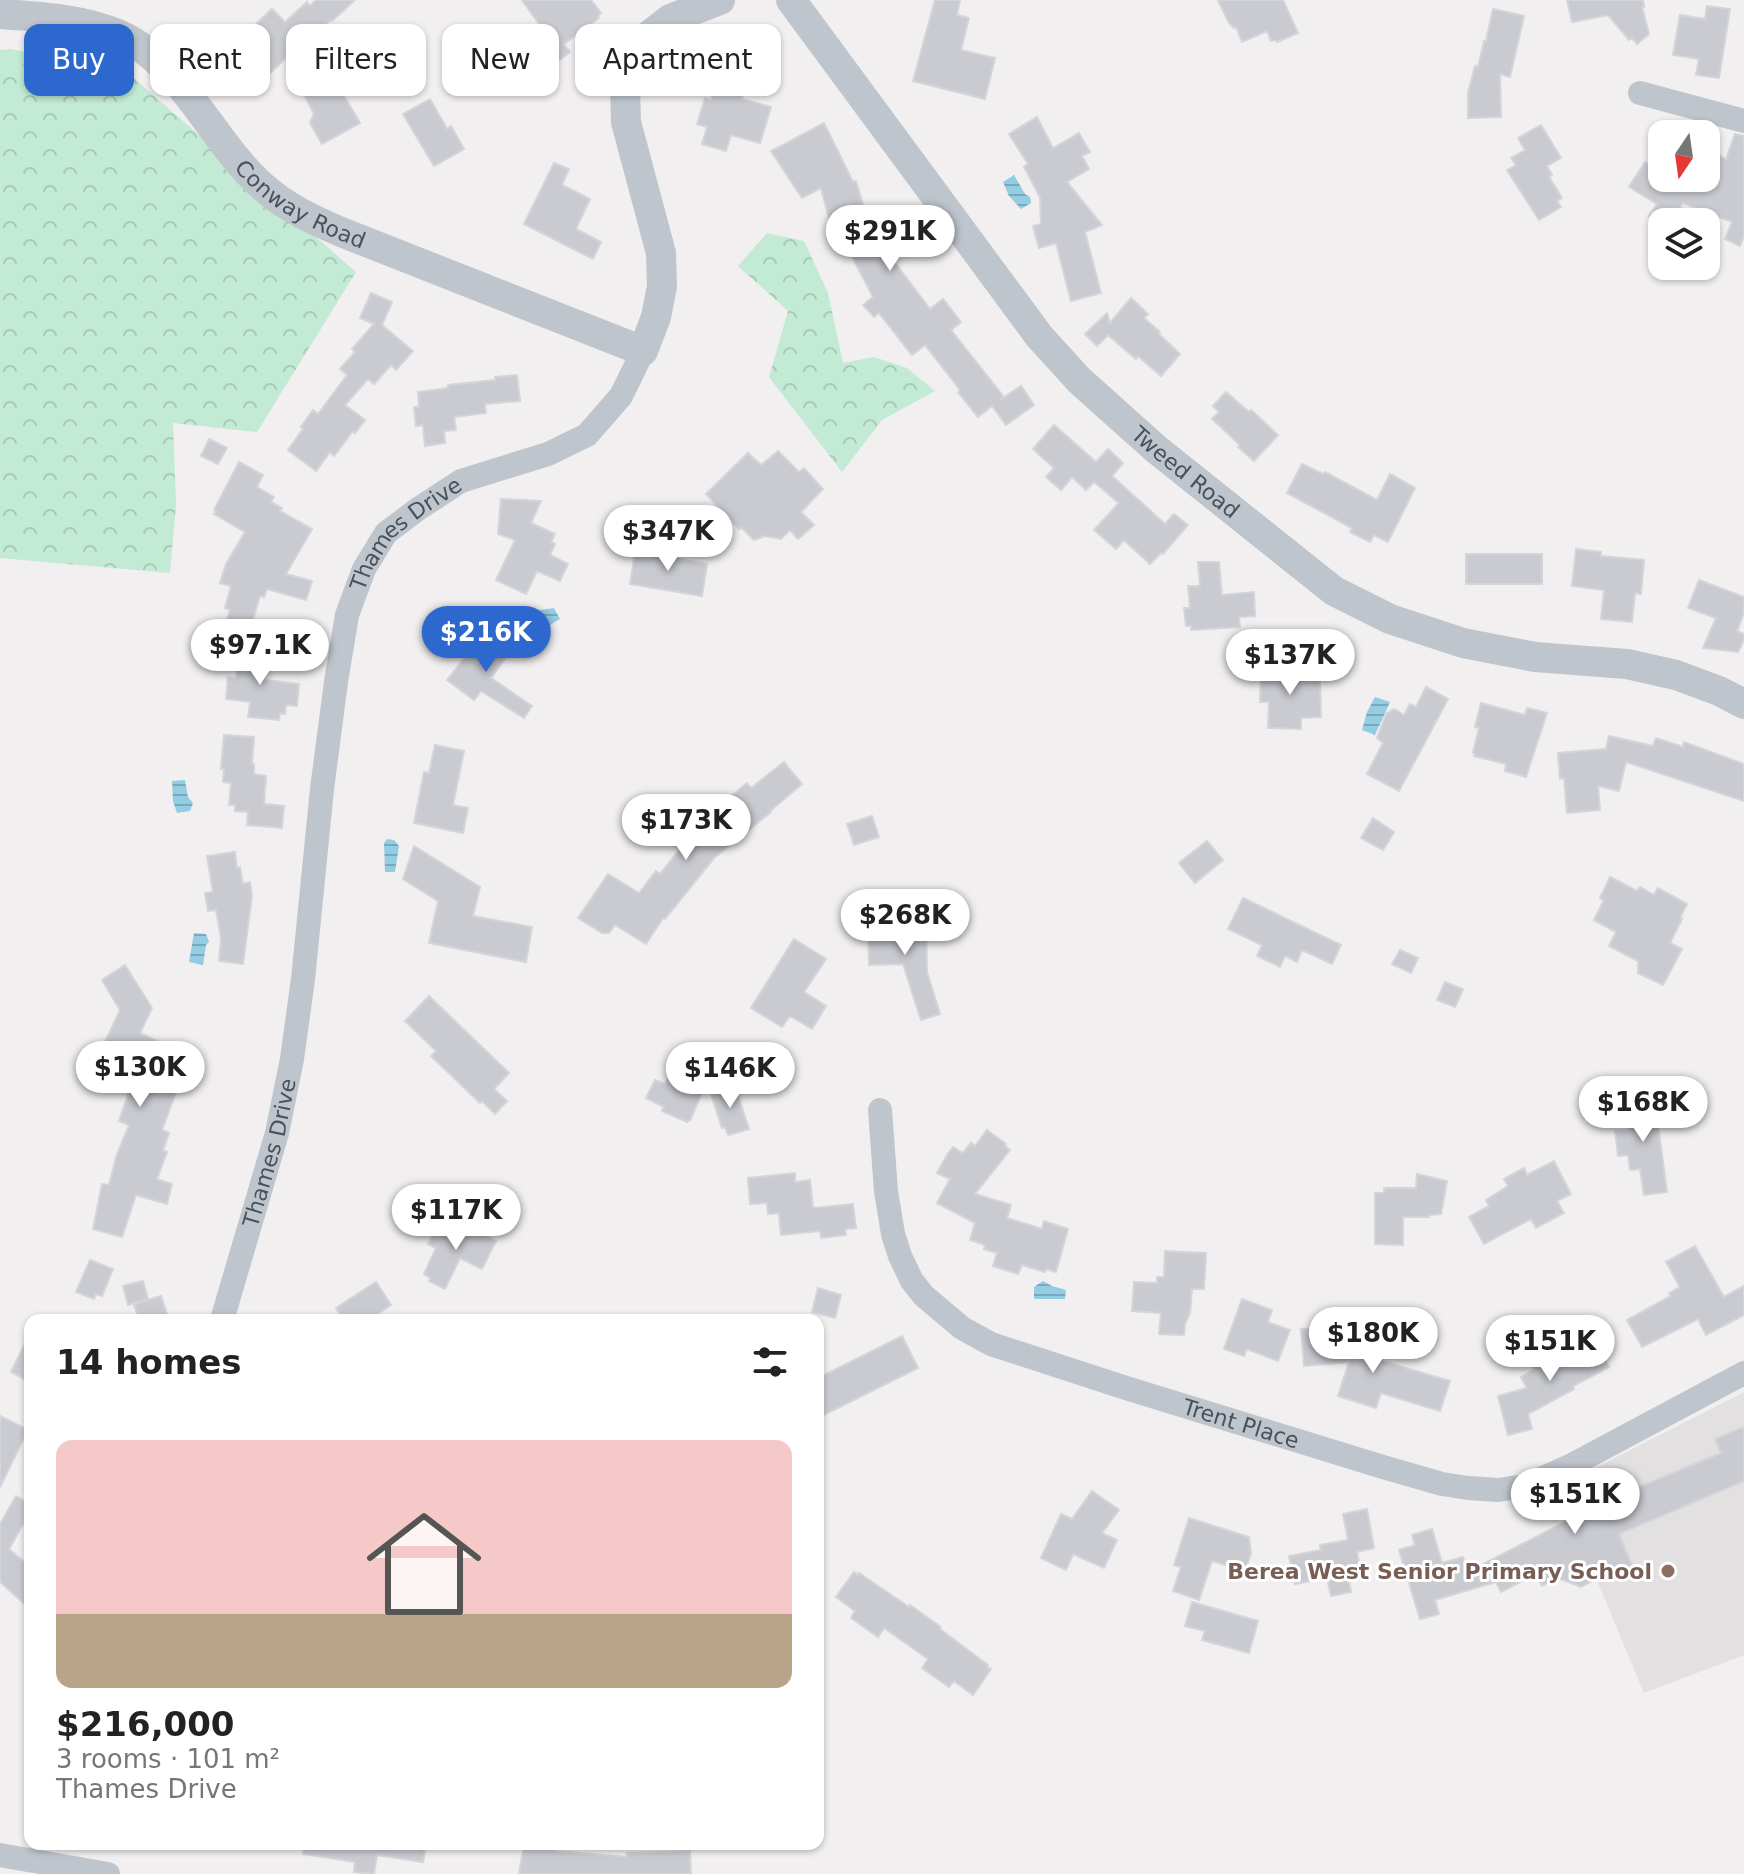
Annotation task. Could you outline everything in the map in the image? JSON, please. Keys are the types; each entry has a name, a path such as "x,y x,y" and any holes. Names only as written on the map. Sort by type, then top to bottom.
{"street":[{"name":"Thames Drive","path":"224,1314 277,1133 292,1059 336,682 347,615 364,569 386,533 418,509 461,481 548,454 587,435 621,396 656,317 662,286 661,253 626,122 625,86 631,63 647,37 670,19 720,0"},
{"name":"Tweed Road","path":"791,0 1039,336 1079,380 1156,449 1334,591 1390,619 1463,643 1535,657 1627,664 1676,675 1744,704"},
{"name":"Conway Road","path":"0,14 69,20 116,33 148,51 246,170 262,187 301,214 643,351"},
{"path":"1640,93 1744,121"},
{"name":"Trent Place","path":"880,1110 886,1191 900,1256 912,1281 924,1296 962,1328 991,1344 1383,1467 1468,1488 1498,1490 1525,1486 1570,1466 1744,1373"},
{"path":"0,1855 108,1874"}],"shaded area":[{"name":"Berea West Senior Primary School","path":"1744,1392 1744,1655 1644,1693 1558,1487"}],"green space":[{"path":"0,50 24,52 24,96 134,96 134,78 150,92 150,96 154,96 356,272 257,432 173,423 176,504 170,573 0,558"},
{"path":"767,233 804,241 828,293 843,363 874,357 907,368 935,391 882,420 842,472 769,377 788,311 738,266"}],"water":[{"path":"1014,175 1030,197 1031,203 1021,209 1009,196 1003,182"},
{"path":"554,608 560,619 543,629 528,630 523,619 528,612"},
{"path":"1375,697 1390,702 1375,735 1362,730"},
{"path":"185,780 188,797 193,803 190,811 177,813 172,781"},
{"path":"387,839 394,840 399,846 395,872 385,872 384,843"},
{"path":"194,933 206,934 209,942 203,965 189,962"},
{"path":"1043,1281 1066,1290 1065,1299 1034,1299 1034,1287"},
{"path":"1539,1328 1543,1337 1512,1348 1508,1339 1523,1331"}],"building":[{"path":"316,0 355,0 326,24 286,24 286,58 270,73 270,24 256,24 272,9 285,22 307,2 310,6"},
{"path":"522,0 591,0 601,13 591,24 575,24 575,36 564,44 570,52 559,60 559,24 539,24"},
{"path":"935,0 960,0 957,15 969,18 961,50 995,58 985,99 913,81"},
{"path":"1218,0 1283,0 1298,33 1277,42 1271,41 1267,31 1242,42"},
{"path":"1567,0 1643,0 1649,34 1637,44 1632,38 1629,40 1608,15 1572,22"},
{"path":"1707,6 1730,9 1719,78 1696,75 1699,59 1673,55 1680,15 1705,19"},
{"path":"1493,9 1524,16 1510,77 1500,74 1501,117 1468,118 1468,93 1486,41"},
{"path":"305,96 344,96 360,123 322,144 310,123 314,114"},
{"path":"712,96 743,96 742,99 771,107 760,143 731,135 726,151 702,144 707,127 697,124 705,98 711,100"},
{"path":"430,99 447,129 451,126 464,149 434,166 403,114"},
{"path":"1037,117 1053,148 1079,133 1090,152 1082,156 1089,169 1067,182 1102,225 1085,232 1101,293 1071,301 1056,243 1039,248 1033,226 1041,224 1040,197 1024,167 1028,164 1009,134"},
{"path":"824,123 853,182 856,181 872,236 901,228 907,246 886,251 930,309 943,299 961,322 951,330 1004,397 1000,400 1021,386 1034,405 1006,425 992,406 978,417 925,345 912,355 879,313 874,317 863,305 873,297 845,243 836,245 821,188 802,198 771,151"},
{"path":"1541,125 1561,158 1547,166 1552,175 1549,177 1562,198 1557,201 1561,207 1539,220 1507,170 1516,165 1511,158 1525,150 1518,138"},
{"path":"1735,134 1744,136 1744,236 1740,246 1725,239 1732,222 1720,217 1720,208 1696,208 1683,203 1680,208 1654,208 1657,204 1629,187 1645,162 1648,164 1648,192 1720,192 1720,155 1726,159"},
{"path":"554,163 569,169 562,185 590,199 576,229 601,242 593,259 524,224"},
{"path":"371,293 392,302 382,325 413,351 396,370 391,365 374,384 368,379 345,405 365,420 334,456 330,452 316,471 288,450 313,410 318,414 347,375 340,369 355,352 352,349 374,324 360,318"},
{"path":"1131,298 1148,314 1144,318 1180,354 1161,376 1108,335 1097,346 1085,334 1107,313 1110,323"},
{"path":"517,375 520,401 485,404 486,413 454,417 456,430 444,431 445,443 425,446 423,425 416,426 414,407 419,407 418,392"},
{"path":"1226,392 1278,435 1254,461 1212,419 1219,412 1213,406"},
{"path":"1054,425 1096,462 1108,449 1123,463 1112,476 1165,524 1174,514 1188,525 1150,564 1124,540 1116,549 1094,530 1119,503 1094,482 1086,490 1072,477 1061,490 1046,477 1054,468 1033,449"},
{"path":"209,439 227,448 218,464 201,456"},
{"path":"778,451 799,472 804,468 823,489 801,512 814,525 798,539 790,530 781,539 765,536 754,540 742,528 739,529 706,494 748,453 761,465"},
{"path":"239,462 263,475 257,487 274,497 271,502 282,508 280,511 312,529 286,574 312,581 306,600 267,589 264,597 260,596 250,629 226,622 230,610 225,608 231,586 220,583 226,564 245,532 214,514"},
{"path":"1302,464 1323,474 1325,472 1377,500 1390,474 1415,488 1388,542 1374,535 1370,542 1350,532 1352,528 1287,493"},
{"path":"501,499 541,501 531,523 555,534 550,555 568,564 560,581 537,571 526,594 496,580 515,540 498,534"},
{"path":"641,549 707,564 702,596 630,584 635,553 640,554"},
{"path":"1576,549 1601,552 1601,556 1644,560 1641,594 1635,593 1632,622 1601,619 1604,590 1572,586"},
{"path":"1466,554 1542,554 1542,584 1466,584"},
{"path":"1198,562 1219,562 1222,595 1254,592 1255,616 1239,617 1240,627 1191,630 1191,626 1186,626 1184,608 1190,608 1188,586 1200,586"},
{"path":"1699,580 1744,597 1744,613 1737,631 1744,634 1744,640 1738,652 1703,648 1716,618 1688,608"},
{"path":"487,629 507,644 499,654 505,659 491,678 532,706 524,718 481,691 474,700 447,680"},
{"path":"239,649 268,652 265,680 299,684 297,706 286,705 285,714 280,713 279,720 248,717 250,702 226,699 228,677 236,678"},
{"path":"1261,667 1292,668 1292,671 1300,671 1300,677 1320,676 1321,717 1301,718 1301,729 1268,728 1269,702 1260,702"},
{"path":"1426,687 1448,699 1399,791 1367,774 1383,743 1377,738 1386,714 1394,709 1404,715 1410,704 1416,707"},
{"path":"1481,703 1525,715 1527,708 1547,713 1526,777 1505,771 1506,764 1474,756 1479,728 1475,727"},
{"path":"224,735 254,737 254,774 266,776 264,804 284,806 282,828 247,825 248,812 235,811 235,805 229,805 231,783 223,782 224,769 221,769"},
{"path":"1609,736 1653,746 1656,738 1683,747 1684,742 1744,764 1744,801 1626,762 1619,791 1598,786 1600,810 1567,813 1558,753 1606,749"},
{"path":"435,745 464,751 453,805 468,808 463,833 414,823 424,772 429,773"},
{"path":"784,762 802,784 714,858 663,918 646,944 615,925 609,933 602,933 578,918 608,874 639,893 656,871 660,874 693,833 725,808 722,804 747,783 751,788"},
{"path":"872,816 879,837 854,845 847,824"},
{"path":"1373,818 1394,832 1383,850 1361,838"},
{"path":"1207,841 1223,860 1195,883 1179,863"},
{"path":"414,846 480,887 473,916 532,927 526,962 429,943 438,901 403,879"},
{"path":"235,852 243,884 250,882 252,896 243,964 219,961 221,938 216,910 208,911 205,893 213,892 207,856"},
{"path":"1610,877 1637,891 1640,887 1654,895 1658,888 1687,904 1670,943 1682,949 1663,985 1638,973 1638,961 1609,946 1616,932 1594,920"},
{"path":"1243,898 1341,945 1332,964 1302,950 1297,962 1285,956 1280,967 1257,956 1262,945 1228,929"},
{"path":"926,918 927,972 940,1014 921,1020 903,964 869,965 868,924 886,924 886,919"},
{"path":"794,939 826,959 804,992 826,1006 812,1029 790,1016 782,1027 751,1008"},
{"path":"1400,950 1418,958 1411,973 1392,964"},
{"path":"125,965 152,1008 140,1033 199,1061 189,1083 181,1079 162,1130 169,1133 163,1150 167,1152 157,1179 172,1184 167,1204 136,1195 122,1237 93,1229 102,1184 109,1185 129,1125 119,1121 129,1092 140,1096 152,1066 105,1042 120,1010 102,980"},
{"path":"1445,982 1463,989 1455,1007 1437,1000"},
{"path":"429,996 509,1073 494,1089 507,1101 495,1114 431,1056 436,1051 405,1021"},
{"path":"679,1054 705,1066 703,1071 710,1074 687,1122 662,1111 664,1107 646,1098 655,1080 665,1084"},
{"path":"734,1084 749,1129 728,1135 725,1127 722,1128 710,1091"},
{"path":"1654,1095 1667,1192 1644,1195 1640,1169 1630,1170 1628,1155 1618,1156 1615,1131 1629,1130 1625,1099"},
{"path":"987,1130 1010,1150 975,1194 1011,1205 1007,1218 1042,1229 1044,1221 1068,1229 1056,1272 1022,1265 1018,1274 993,1266 997,1253 970,1240 975,1223 937,1203 950,1179 937,1173 947,1155 953,1147 963,1153 971,1143 975,1146"},
{"path":"1554,1161 1571,1194 1557,1201 1564,1213 1536,1228 1531,1219 1484,1244 1469,1217 1489,1206 1486,1200 1508,1186 1504,1179 1524,1168 1527,1175"},
{"path":"795,1173 795,1182 810,1180 813,1208 853,1204 856,1228 845,1229 846,1235 821,1238 820,1231 781,1235 779,1213 768,1214 767,1203 750,1204 748,1178"},
{"path":"1417,1174 1447,1181 1441,1214 1403,1217 1403,1245 1375,1244 1375,1193 1384,1193 1384,1188 1416,1188"},
{"path":"453,1221 496,1241 482,1269 460,1258 445,1289 429,1281 430,1278 424,1274 436,1248 428,1244 436,1228 445,1232"},
{"path":"1695,1246 1724,1297 1744,1286 1744,1315 1706,1335 1698,1319 1642,1347 1627,1320 1671,1296 1669,1293 1680,1287 1666,1262"},
{"path":"1165,1251 1206,1253 1204,1289 1192,1289 1184,1335 1159,1334 1161,1313 1132,1311 1134,1282 1157,1283 1157,1277 1164,1277"},
{"path":"90,1260 113,1269 102,1296 96,1294 94,1299 76,1292"},
{"path":"143,1281 148,1299 128,1305 123,1286"},
{"path":"376,1282 391,1305 378,1314 340,1314 336,1308"},
{"path":"818,1288 841,1295 835,1318 812,1312"},
{"path":"161,1296 167,1314 137,1314 134,1304"},
{"path":"1242,1299 1272,1310 1268,1322 1290,1330 1278,1361 1247,1349 1244,1356 1224,1349"},
{"path":"1326,1328 1327,1345 1450,1381 1440,1411 1381,1393 1376,1408 1338,1396 1349,1362 1304,1366 1301,1329"},
{"path":"902,1336 918,1368 824,1415 824,1375"},
{"path":"1594,1339 1609,1367 1528,1414 1532,1429 1508,1435 1498,1396 1527,1388 1521,1377 1534,1370 1528,1359 1551,1347 1559,1357"},
{"path":"24,1345 24,1379 11,1372"},
{"path":"0,1416 24,1428 24,1438 0,1487"},
{"path":"1744,1427 1744,1481 1619,1534 1634,1570 1611,1579 1608,1573 1581,1587 1558,1578 1542,1586 1536,1574 1501,1592 1496,1582 1435,1600 1439,1614 1420,1619 1399,1550 1415,1545 1412,1535 1432,1529 1442,1563 1463,1557 1468,1572 1581,1511 1721,1453 1715,1439"},
{"path":"1092,1491 1119,1510 1102,1533 1117,1540 1104,1568 1073,1554 1066,1570 1041,1558 1061,1514 1072,1519"},
{"path":"16,1496 24,1501 24,1523 9,1549 24,1562 24,1604 0,1582 0,1524"},
{"path":"1367,1509 1374,1548 1357,1552 1362,1578 1349,1581 1351,1592 1331,1596 1327,1578 1295,1584 1289,1556 1321,1550 1320,1545 1348,1540 1343,1514"},
{"path":"1189,1518 1249,1537 1251,1554 1245,1571 1212,1561 1199,1600 1173,1591 1181,1567 1174,1565"},
{"path":"854,1572 910,1605 988,1665 991,1669 973,1695 954,1681 949,1687 922,1668 928,1659 884,1628 878,1637 851,1618 855,1611 836,1597"},
{"path":"1192,1602 1258,1621 1249,1653 1202,1640 1205,1631 1185,1626"},
{"path":"303,1850 425,1850 423,1862 377,1855 374,1874 354,1872 355,1862 303,1854"},
{"path":"523,1850 627,1857 627,1853 690,1851 691,1874 519,1874"}],"place":[{"name":"Berea West Senior Primary School","path":"1668,1571"}]}
